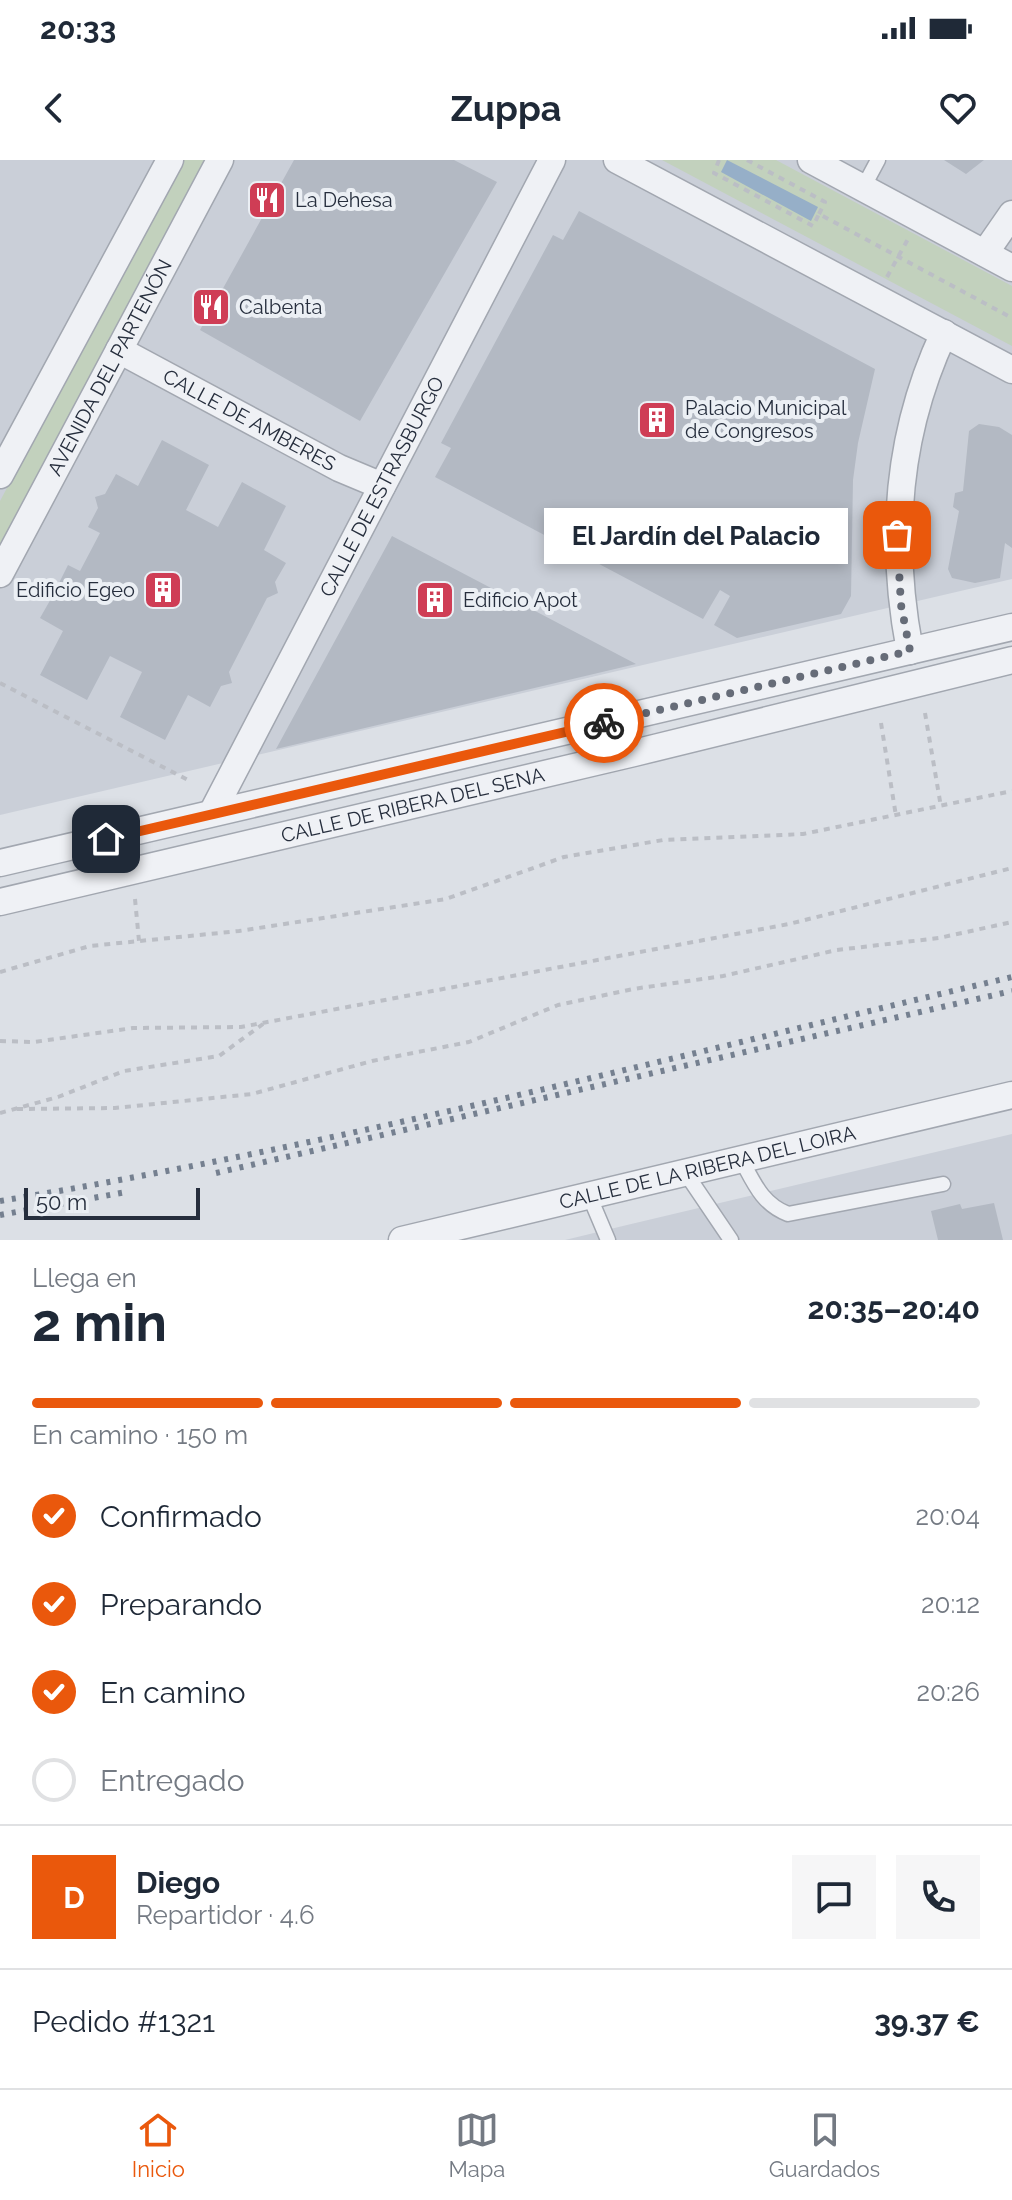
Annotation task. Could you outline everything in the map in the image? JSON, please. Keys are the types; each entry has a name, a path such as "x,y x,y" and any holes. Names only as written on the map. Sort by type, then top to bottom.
{"street":[{"path":"0,475 170,160"},
{"name":"AVENIDA DEL PARTENÓN","path":"0,574 220,160"},
{"name":"CALLE DE ESTRASBURGO","path":"212,813 552,160"},
{"path":"617,160 1012,370"},
{"path":"811,160 1012,268"},
{"path":"985,253 1012,214"},
{"path":"910,651 897,559 901,481 923,378 944,333"},
{"name":"CALLE DE AMBERES","path":"119,350 339,468 382,486"},
{"name":"CALLE DE RIBERA DEL SENA","path":"0,863 1012,627"},
{"name":"CALLE DE RIBERA DEL SENA","path":"0,902 634,753 1012,660"},
{"path":"0,848 28,856"},
{"name":"CALLE DE LA RIBERA DEL LOIRA","path":"402,1240 458,1233 589,1195 1012,1095"}],"lane":[{"path":"863,188 878,160"},
{"path":"741,1159 762,1198 773,1208 788,1214 943,1184"},
{"path":"685,1172 731,1240"},
{"path":"589,1195 608,1240"}],"path":[{"path":"720,160 714,173 813,226 825,202 747,160"},
{"path":"819,214 1012,318"},
{"path":"886,279 911,233"},
{"path":"0,683 190,781"},
{"path":"925,713 941,807"},
{"path":"881,723 896,816"},
{"path":"0,972 90,946 239,931 446,899 564,857 663,840 803,834 1012,791"},
{"path":"0,1041 34,1042 133,1028 241,1027 789,924 1012,868"},
{"path":"135,899 139,941"},
{"path":"17,1109 115,1108 252,1094 372,1061 469,1042 558,1005 633,989 723,976 837,950 939,938 1012,922"},
{"path":"0,1113 124,1071 219,1056 265,1022"}],"shaded area":[{"path":"0,160 1012,160 1012,579 0,815"},
{"path":"1012,1134 1012,1240 565,1240 627,1225"}],"green space":[{"path":"182,160 206,160 0,545 0,501"},
{"path":"662,160 776,160 1012,286 1012,346"}],"water":[{"path":"727,160 818,207 811,221 721,172"}],"building":[{"path":"294,160 454,160 497,182 360,421 200,330"},
{"path":"944,160 984,160 966,174"},
{"name":"Palacio Municipal de Congresos","path":"579,211 875,369 853,480 851,596 841,614 737,638 714,625 730,596 720,590 703,619 435,477 451,448 441,443 553,235 563,240"},
{"path":"979,424 999,427 1012,435 1012,548 1005,543 1000,578 975,583 952,578 948,569 959,511 953,507 955,493 963,491 969,431"},
{"name":"Edificio Egeo","path":"162,440 209,465 186,510 218,527 242,482 286,506 264,550 286,563 275,582 278,593 267,598 229,672 232,683 221,686 210,707 188,695 165,740 120,717 142,672 110,656 87,700 40,675 63,631 40,618 52,597 49,586 59,583 68,565 80,571 100,533 88,527 98,508 95,497 105,494 116,474 138,486"},
{"name":"Edificio Apot","path":"392,536 636,664 276,749"},
{"path":"994,1203 1003,1240 938,1240 931,1211 960,1204 962,1209"}],"railway":[{"path":"0,1201 127,1179 381,1126 1012,977"},
{"path":"216,1173 1012,991"},
{"path":"0,1215 126,1192"}],"way so far":[{"path":"604,723 910,651 901,605 897,535"}],"place":[{"name":"La Dehesa","path":"267,200"},
{"name":"Calbenta","path":"211,307"},
{"name":"Palacio Municipal de Congresos","path":"657,420"},
{"name":"El Jardín del Palacio","path":"897,535"},
{"name":"Edificio Egeo","path":"163,590"},
{"name":"Edificio Apot","path":"435,600"}],"route":[{"path":"106,839 604,723"}]}
